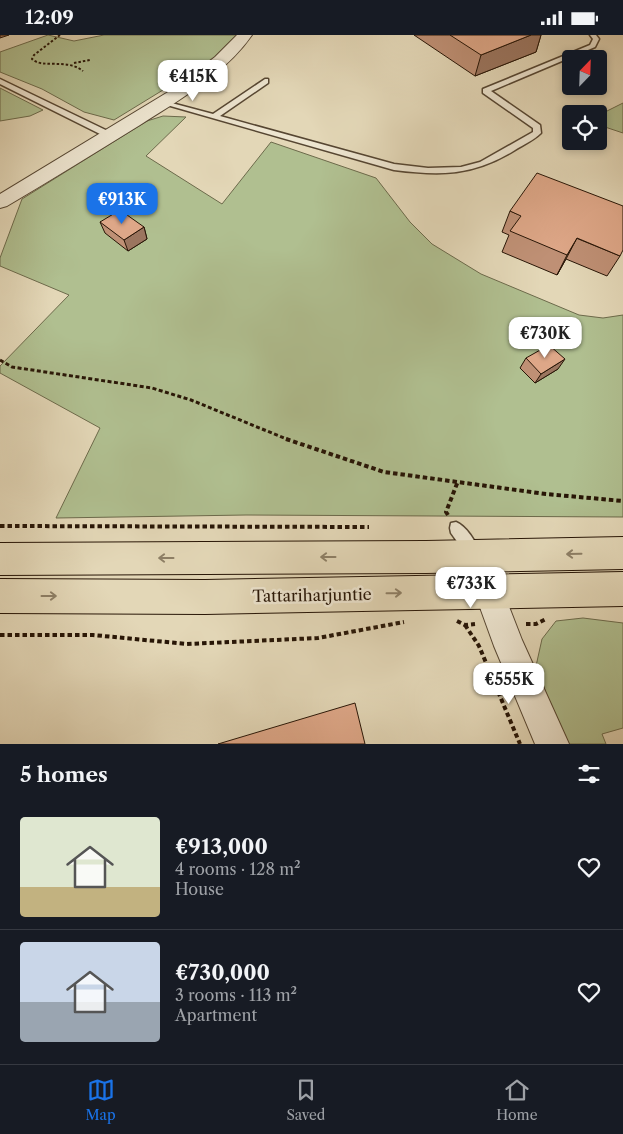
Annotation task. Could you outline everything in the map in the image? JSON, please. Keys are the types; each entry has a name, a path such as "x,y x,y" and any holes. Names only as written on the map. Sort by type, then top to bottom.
{"main road":[{"path":"0,559 623,553"},
{"name":"Tattariharjuntie","path":"0,596 205,597 488,590 623,589"}],"street":[{"path":"0,202 164,103 214,67 246,35"},
{"path":"475,555 509,646 552,744"}],"lane":[{"path":"164,103 394,167 430,172 462,170 484,163 538,133 537,127 486,91 593,46 596,39 593,35"},
{"path":"0,81 112,136"},
{"path":"215,117 265,81"},
{"path":"456,528 475,555"}],"path":[{"path":"60,35 34,55 32,59 35,63 73,63 90,60"},
{"path":"73,63 83,71"},
{"path":"0,360 12,367 152,388 192,401 272,434 384,473 458,481 546,494 623,501"},
{"path":"456,528 446,512 458,481"},
{"path":"0,525 370,527"},
{"path":"0,635 93,635 187,644 318,638 409,621"},
{"path":"465,625 479,646 520,744"}],"green space":[{"path":"48,35 74,41 104,35 237,35 212,60 114,120 84,112 42,89 0,72 0,52"},
{"path":"0,88 43,110 30,116 0,121"},
{"path":"623,103 623,133 607,128 607,111"},
{"path":"163,116 186,117 146,156 222,204 271,142 376,178 410,222 432,244 481,274 579,315 603,318 623,315 623,517 246,515 56,518 100,428 0,373 0,366 69,295 0,266 0,258 22,199 147,121"},
{"path":"583,618 623,623 623,728 602,734 606,744 569,744 536,666 542,639 556,621"}],"building":[{"path":"450,35 531,35 481,55"},
{"path":"537,173 623,206 623,250 620,256 577,238 567,255 510,231 521,216 510,211"},
{"path":"120,210 144,227 124,240 100,222"},
{"path":"549,345 565,359 541,374 526,358"},
{"path":"355,703 365,744 218,744"}]}
